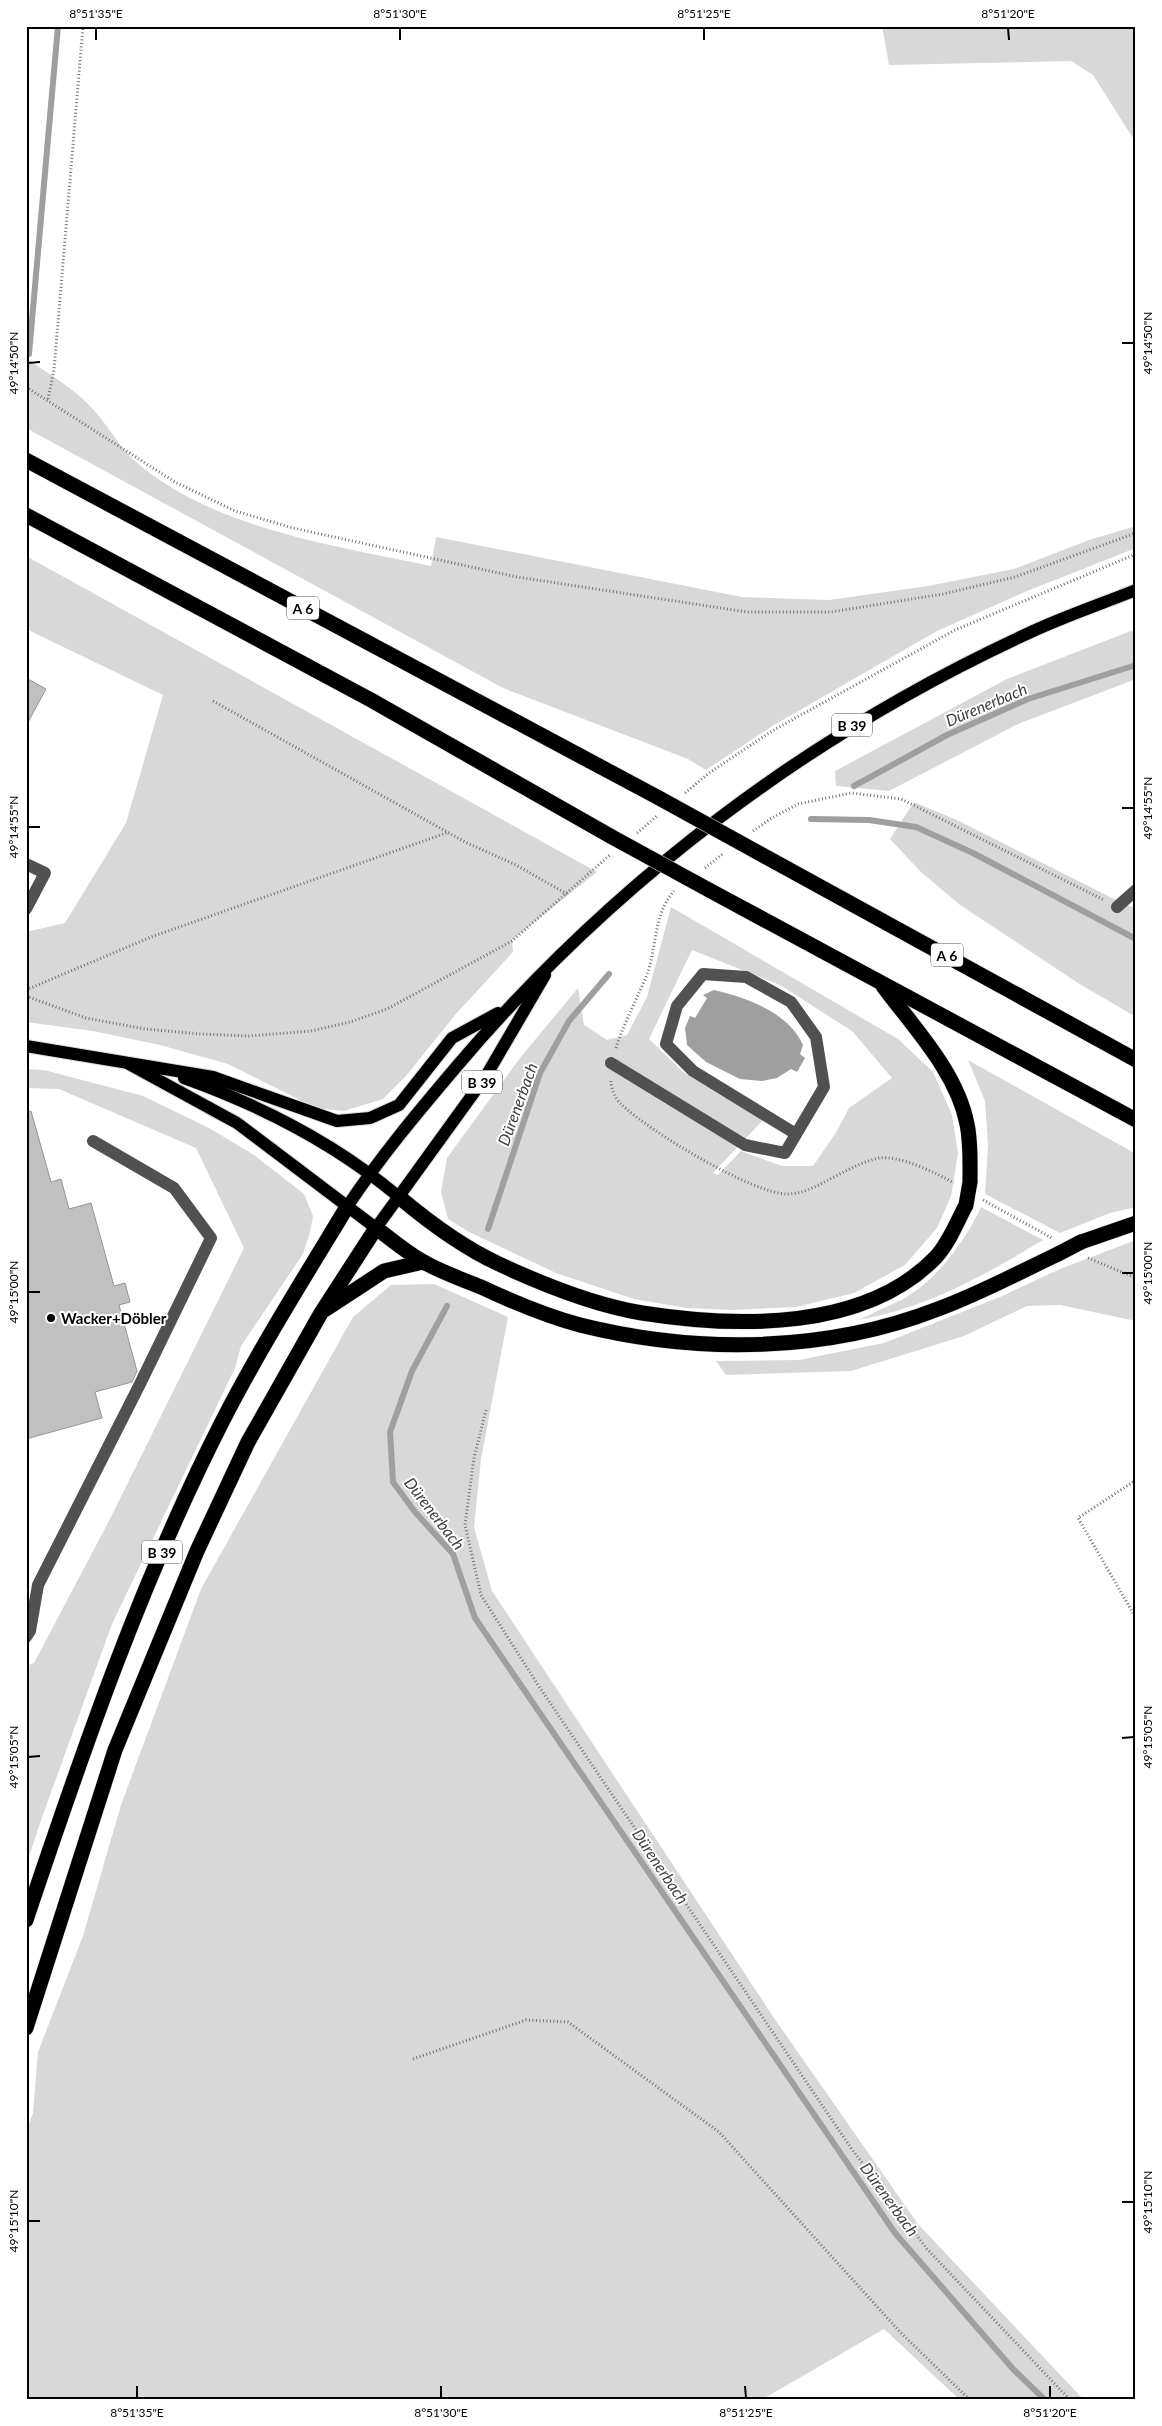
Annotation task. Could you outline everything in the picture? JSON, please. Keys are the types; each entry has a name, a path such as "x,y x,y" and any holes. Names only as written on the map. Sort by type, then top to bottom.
{"highway":[{"name":"A 6","path":"26,460 659,798 1136,1060"},
{"path":"26,515 371,700 612,837 1136,1120"},
{"path":"399,1197 428,1221 463,1245 499,1264 585,1298 642,1313 698,1319 794,1319 834,1313 873,1301 908,1282 937,1256 953,1232 966,1205 964,1184 970,1148 967,1124 959,1098 947,1074 881,983"},
{"name":"B 39","path":"26,1920 116,1660 175,1523 222,1423 274,1326 347,1207"},
{"path":"376,1228 423,1262 539,1312 579,1325 640,1338 697,1344 749,1345 796,1342 839,1336 888,1325 937,1310 996,1284 1056,1247 1080,1248 1136,1223"},
{"name":"B 39","path":"26,2028 115,1750 197,1551 248,1442 321,1313 376,1228"},
{"path":"321,1313 384,1271 423,1262"}],"main road":[{"name":"B 39","path":"347,1207 385,1151 505,1010 554,960 638,884 729,809 848,728 967,663 1025,635 1136,590"},
{"name":"B 39","path":"376,1228 486,1076 554,960"},
{"path":"26,1046 160,1070 213,1077 337,1121 370,1118 399,1105 452,1038 505,1010"},
{"path":"129,1064 237,1123 376,1228"},
{"path":"160,1070 238,1098 310,1134 370,1172 399,1197"}],"lane":[{"path":"26,864 45,873 26,909"},
{"path":"1117,907 1136,890"},
{"path":"611,1063 746,1145 785,1153 824,1087 816,1037 791,1002 746,977 703,974 677,1006 666,1044 693,1071 796,1134"},
{"path":"26,1637 30,1631 38,1585 139,1386 211,1238 174,1188 93,1141"}],"path":[{"path":"48,399 54,370 83,26"},
{"path":"26,387 48,399 175,482 234,511 293,528 517,577 747,612 831,612 943,594 1015,578 1136,533"},
{"path":"213,700 465,842 516,865 567,894"},
{"path":"747,836 770,819 798,804 851,793 901,799 1117,907"},
{"path":"26,990 151,938 449,832"},
{"path":"702,870 725,853"},
{"path":"680,887 673,892 662,909 647,976 623,1026 611,1063 611,1085 620,1103 648,1127 717,1167 767,1190 788,1194 810,1190 860,1164 881,1158 903,1160 964,1184"},
{"path":"980,1198 1056,1247"},
{"path":"1080,1248 1116,1272 1136,1278"},
{"path":"486,1410 474,1458 465,1524 482,1595 560,1718 851,2148 928,2249 1070,2400"},
{"path":"1136,1480 1078,1518 1136,1618"},
{"path":"413,2060 526,2020 568,2022 719,2132 900,2332 970,2400"}],"shaded area":[{"path":"882,26 1136,26 1136,143 1093,75 1071,61 889,65"},
{"path":"26,358 83,399 136,462 167,485 201,504 238,519 315,542 431,566 436,537 742,597 829,600 928,586 1014,569 1089,540 1136,526 1136,548 1027,591 937,631 774,725 706,770 688,759 503,688 26,428"},
{"path":"26,556 597,872 512,940 513,952 455,1015 406,1076 383,1099 344,1111 316,1108 228,1064 160,1045 93,1031 26,1022 26,932 65,923 126,823 163,695 26,629"},
{"path":"1136,629 1136,679 1018,724 889,791 836,786 835,771 1007,679"},
{"path":"914,802 959,821 1124,904 1136,908 1136,1017 1078,983 960,905 920,871 890,839"},
{"path":"671,907 898,1039 933,1072 952,1115 958,1153 951,1196 937,1228 905,1265 854,1293 796,1307 733,1310 686,1308 634,1299 556,1273 469,1232 448,1219 441,1192 447,1158 520,1058 578,988 584,1025 607,1040 627,1035 647,997","holes":["692,950 780,985 852,1031 892,1078 849,1108 837,1131 813,1166 782,1166 741,1151 718,1175 713,1173 763,1120 683,1072 649,1039"]},
{"path":"714,990 753,1002 777,1015 787,1024 796,1033 803,1045 800,1054 805,1058 797,1072 791,1069 777,1078 762,1081 740,1079 706,1062 687,1045 685,1028 690,1016 695,1018 707,998 703,995"},
{"path":"968,1060 1136,1154 1136,1207 1110,1213 1060,1233 985,1194 988,1145 985,1101"},
{"path":"26,1069 44,1070 143,1096 209,1128 254,1155 304,1194 313,1216 303,1254 241,1346 235,1368 112,1624 26,1866 26,1666 34,1663 111,1517 244,1248 196,1148 59,1089 26,1088"},
{"path":"981,1207 1043,1240 977,1278 932,1299 883,1315 858,1320 901,1300 926,1283 958,1247"},
{"path":"1136,1240 1136,1321 1060,1305 1027,1306 964,1336 851,1371 726,1375 716,1361 799,1360 884,1343 1000,1297 1060,1269"},
{"path":"434,1284 508,1317 481,1459 474,1527 492,1591 774,2018 918,2224 1084,2400 960,2400 884,2329 761,2400 26,2400 26,2133 33,2113 38,2052 83,1936 121,1805 201,1589 353,1317 391,1285"}],"building":[{"path":"26,678 46,689 26,726"},
{"path":"31,1111 51,1182 61,1179 69,1209 91,1203 114,1286 125,1283 130,1302 119,1305 137,1371 132,1382 95,1392 102,1418 26,1439 26,1112"}],"waterway":[{"path":"29,354 58,26"},
{"name":"Dürenerbach","path":"854,786 947,735 1028,699 1136,665"},
{"path":"811,819 869,820 916,827 973,853 1136,939"},
{"name":"Dürenerbach","path":"488,1229 540,1073 569,1021 609,974"},
{"name":"Dürenerbach","path":"447,1306 412,1371 390,1432 393,1482 415,1512 453,1554 475,1618 895,2233 1013,2369 1045,2400"}],"place":[{"name":"Wacker+Döbler","path":"51,1318"}]}
